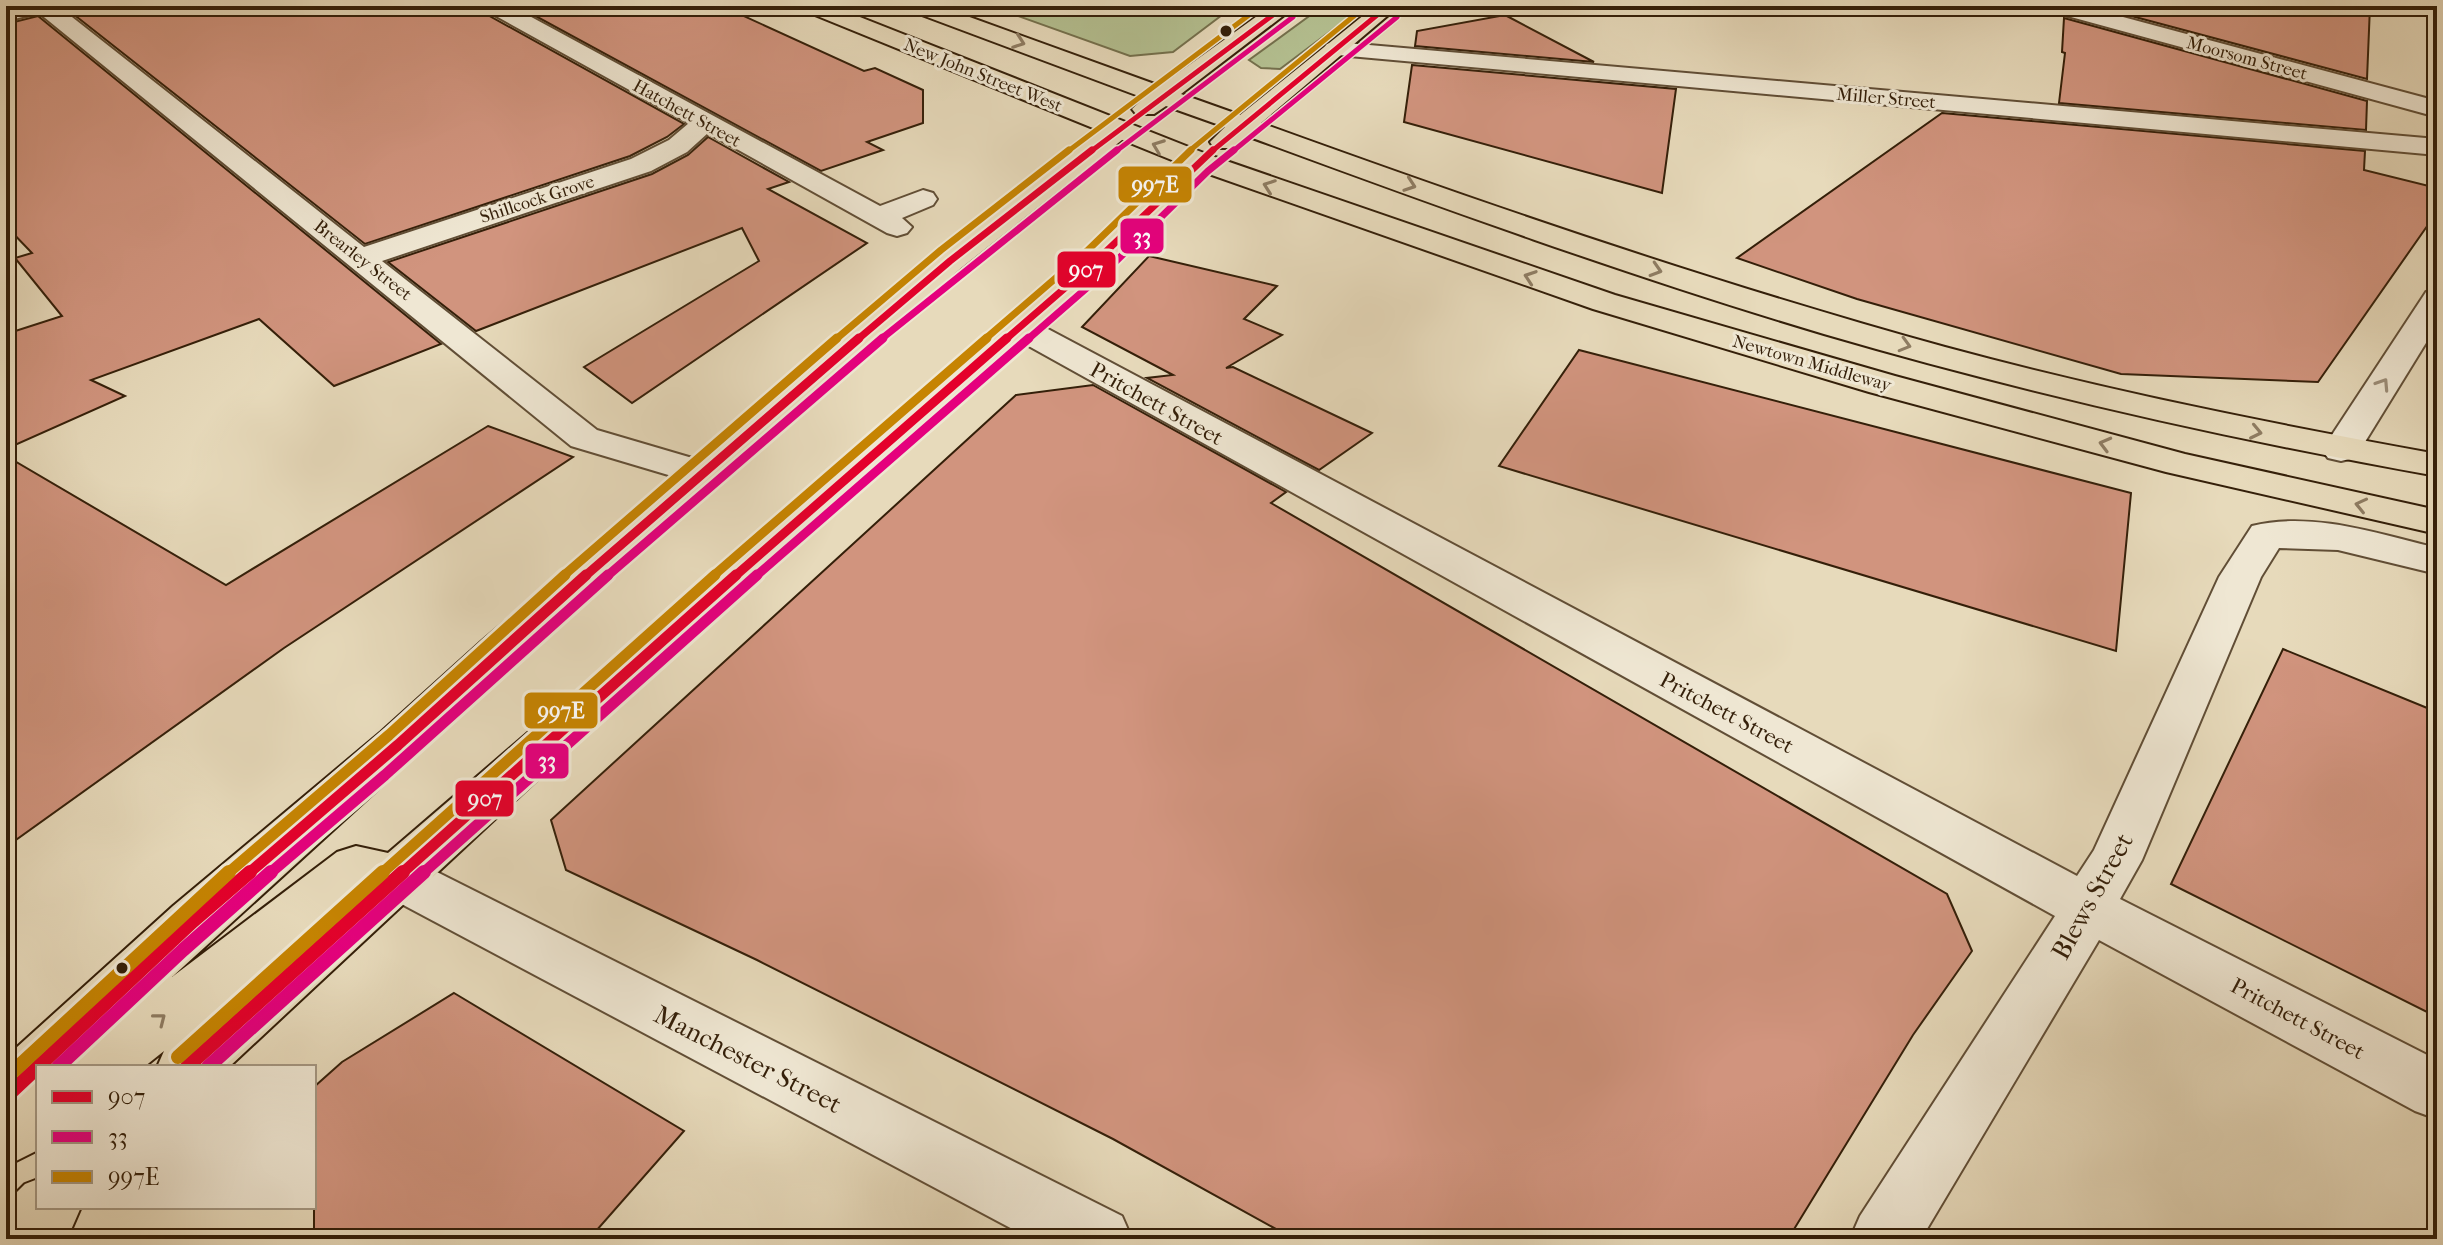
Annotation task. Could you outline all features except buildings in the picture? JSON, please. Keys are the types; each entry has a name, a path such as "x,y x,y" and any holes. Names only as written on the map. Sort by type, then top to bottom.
{"main road":[{"name":"New John Street West","path":"813,6 1199,161"},
{"name":"New John Street West","path":"919,6 1243,127"},
{"path":"40,1065 192,922 398,745 498,652 702,473 950,261 1162,95 1285,6"},
{"path":"189,1065 626,671 1113,245 1199,161 1388,6"},
{"name":"Newtown Middleway","path":"1243,127 1642,266 1907,347 2179,416 2341,450 2437,465"},
{"name":"Newtown Middleway","path":"1199,161 1604,302 1882,384 2180,464 2437,522"},
{"path":"2341,450 2387,476 2437,496"},
{"path":"102,1065 356,867 398,877"},
{"path":"6,1097 36,1069"},
{"path":"6,1136 36,1114"},
{"path":"16,1239 46,1209"}],"street":[{"name":"Hatchett Street","path":"495,6 888,222 923,199"},
{"name":"Moorsom Street","path":"2057,6 2437,109"},
{"path":"6,14 33,7"},
{"name":"Brearley Street","path":"33,7 360,258 584,438 702,473"},
{"name":"Miller Street","path":"1335,49 2437,147"},
{"name":"Shillcock Grove","path":"360,258 641,165 678,146 704,123"},
{"path":"2341,450 2432,308"},
{"name":"Pritchett Street","path":"1019,327 2086,907 2437,1091"},
{"name":"Blews Street","path":"1883,1239 2072,938 2086,907 2116,860 2240,577 2266,535 2338,537 2437,561"},
{"name":"Manchester Street","path":"398,877 1099,1239"}],"green space":[{"path":"1234,6 1173,52 1130,56 993,7"},
{"path":"1323,6 1364,6 1280,69 1261,68 1249,60"}],"transit line":[{"name":"997E","path":"6,1078 183,911 389,735 489,641 766,399 941,250 1153,84 1261,6"},
{"name":"907","path":"40,1065 192,922 398,745 498,652 775,410 950,261 1162,95 1285,6"},
{"name":"997E","path":"178,1057 617,660 1087,251 1190,150 1366,6"},
{"name":"907","path":"189,1065 626,671 1096,261 1199,161 1388,6"},
{"name":"33","path":"60,1065 227,910 385,775 625,560 842,372 1064,190 1293,17"},
{"name":"33","path":"210,1065 635,681 1105,272 1208,171 1397,17"},
{"name":"907","path":"6,1097 36,1069"}]}
